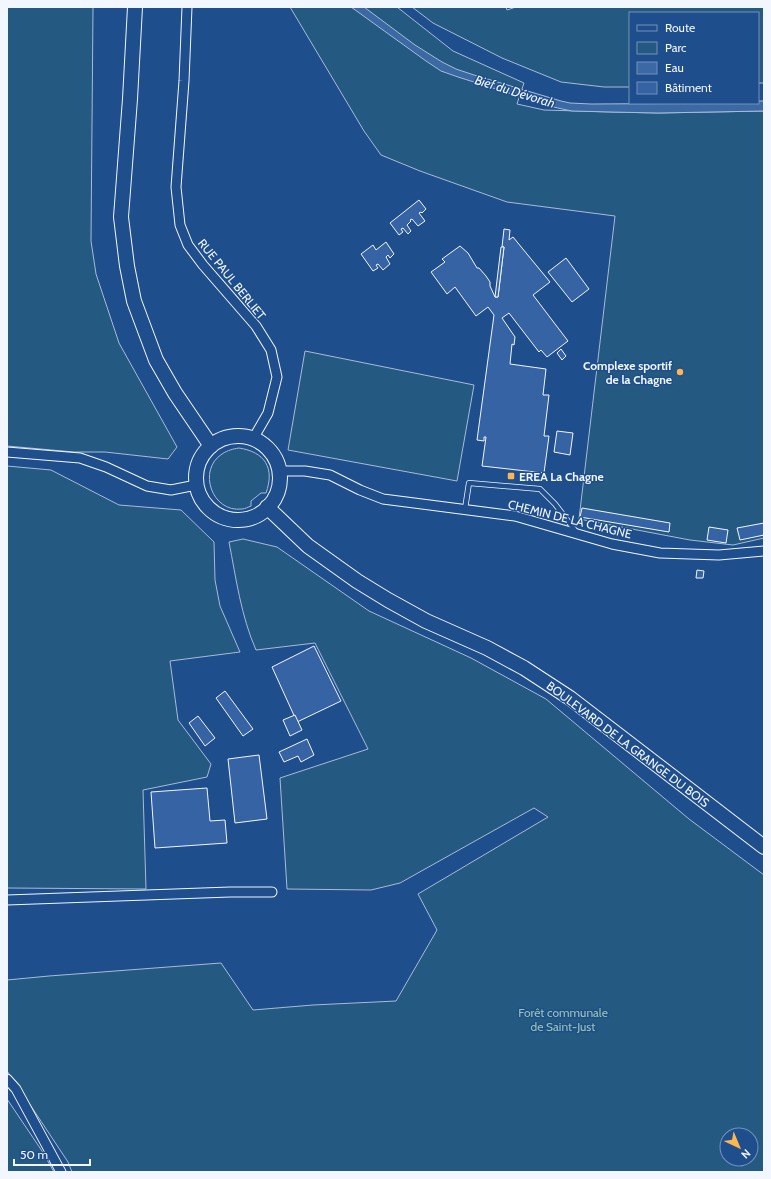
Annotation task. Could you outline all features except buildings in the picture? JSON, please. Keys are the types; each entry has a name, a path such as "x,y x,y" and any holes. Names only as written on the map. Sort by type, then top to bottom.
{"main road":[{"path":"135,7 122,217 127,266 134,301 156,360 175,393 210,446"},
{"path":"230,436 242,436 253,439 265,446 274,457 279,471 277,491 273,500 259,513 240,519 220,515 211,510 204,503 199,494 196,485 198,463 210,446 220,440 230,436"},
{"name":"BOULEVARD DE LA GRANGE DU BOIS","path":"267,507 308,546 357,581 426,621 487,648 524,668 570,698 764,846"}],"street":[{"name":"RUE PAUL BERLIET","path":"188,7 176,187 180,225 188,245 203,265 256,326 271,350 276,377 268,413 253,439"},
{"path":"7,452 80,458 106,467 148,486 171,490 196,485"},
{"name":"CHEMIN DE LA CHAGNE","path":"279,471 305,471 330,475 360,490 383,499 515,516 612,544 660,553 719,555 764,551"},
{"path":"7,900 222,892 272,892"},
{"path":"7,1079 16,1089 61,1172"}],"lane":[{"path":"465,509 469,483 540,490 555,504 578,534"}],"green space":[{"path":"7,7 93,7 91,241 96,274 119,343 177,447 168,459 105,452 74,452 7,446"},
{"path":"290,7 397,7 453,51 524,83 517,104 544,110 658,113 764,111 764,538 733,545 690,540 579,519 615,216 507,202 420,171 381,155 364,131"},
{"path":"412,7 506,7 507,10 516,7 764,7 764,83 759,83 759,12 629,12 629,87 604,87 561,82 502,58 433,23"},
{"path":"305,351 474,385 457,481 288,450"},
{"path":"239,448 248,450 261,457 266,463 269,476 266,493 261,493 251,501 251,506 242,509 232,508 223,504 216,498 211,489 209,479 210,470 214,461 222,454"},
{"path":"7,466 51,470 119,505 181,510 214,542 215,580 220,606 240,652 170,661 178,720 211,764 207,777 143,790 146,889 7,888"},
{"name":"Forêt communale de Saint-Just","path":"243,539 277,547 369,611 471,658 546,699 689,819 764,875 764,1172 72,1172 68,1162 7,1071 7,980 221,963 253,1010 313,1005 396,1001 437,930 418,894 548,817 534,808 400,883 371,890 287,889 280,778 368,749 315,643 256,650 246,624 229,542"},
{"path":"7,1099 42,1151 54,1172 7,1172"}],"water":[{"name":"Bief du Dévorah","path":"351,7 364,7 415,45 456,69 561,101 591,104 759,104 759,101 764,101 764,111 658,113 572,111 553,107 458,77 441,71"}],"place":[{"name":"Complexe sportif de la Chagne","path":"680,372"},
{"name":"EREA La Chagne","path":"511,476"}]}
